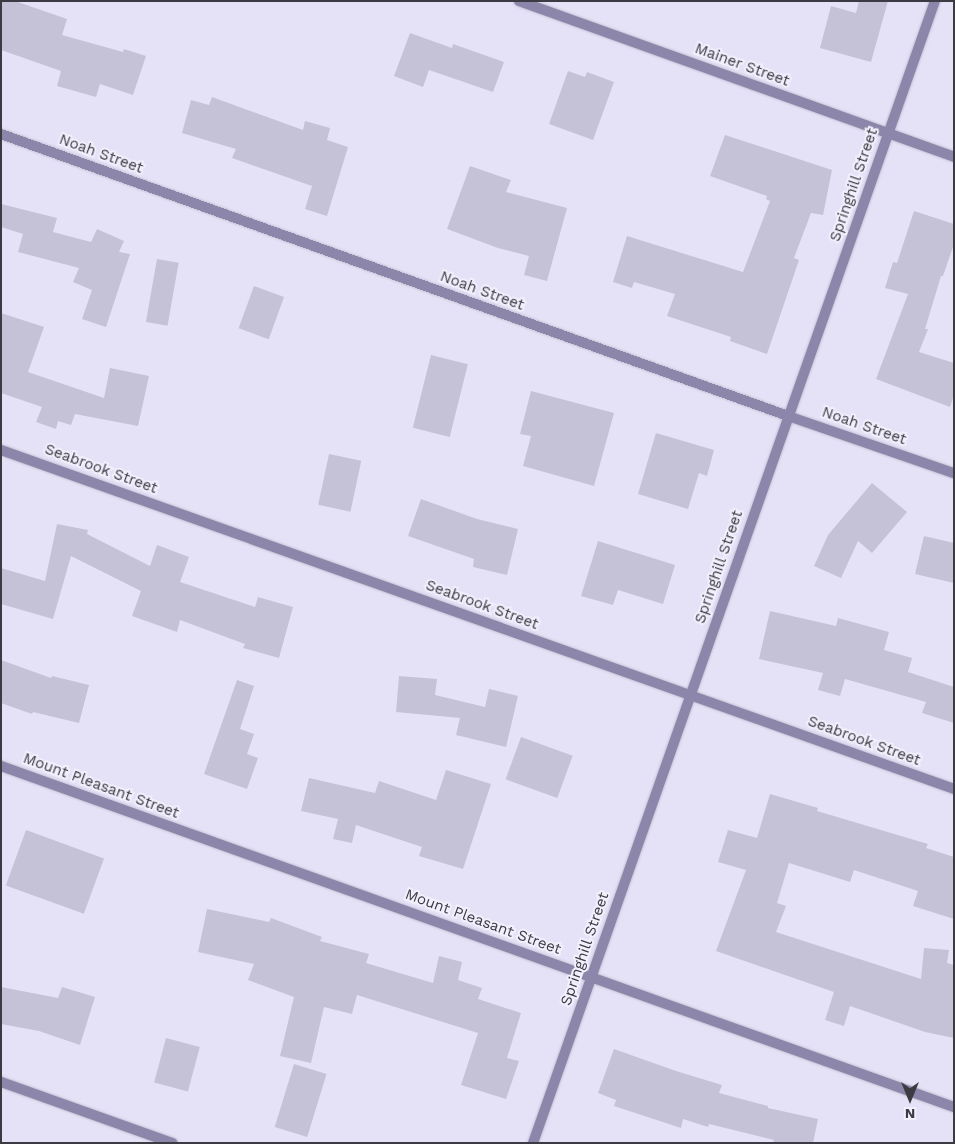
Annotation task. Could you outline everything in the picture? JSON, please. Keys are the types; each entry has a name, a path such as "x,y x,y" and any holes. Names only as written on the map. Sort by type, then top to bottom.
{"street":[{"name":"Mainer Street","path":"519,1 954,157"},
{"name":"Springhill Street","path":"533,1143 935,1"},
{"name":"Noah Street","path":"1,134 788,416 954,473"},
{"name":"Seabrook Street","path":"1,450 954,789"},
{"name":"Mount Pleasant Street","path":"1,766 954,1107"},
{"path":"1,1082 172,1143"}],"building":[{"path":"1,1 15,1 67,19 62,35 123,52 124,49 146,56 133,95 100,84 96,97 57,86 61,71 1,50"},
{"path":"859,1 888,1 871,62 820,48 831,6 856,13"},
{"path":"410,33 452,48 453,44 504,62 493,92 429,70 423,87 394,76"},
{"path":"568,71 585,77 587,72 614,82 593,140 549,124"},
{"path":"212,97 303,130 305,121 330,128 327,140 348,147 327,216 305,209 312,186 232,158 236,149 182,133 191,100 209,105"},
{"path":"725,135 832,170 823,215 811,213 794,258 799,260 767,354 730,341 731,337 667,316 675,294 634,282 632,288 613,282 627,236 743,272 770,201 766,199 767,196 710,176"},
{"path":"470,166 511,180 506,192 567,208 547,281 524,275 529,256 498,248 447,229"},
{"path":"1,204 57,218 53,232 91,242 97,229 124,241 119,252 130,254 106,327 82,319 92,290 73,282 79,268 18,252 23,234 1,227"},
{"path":"914,211 954,224 954,244 943,276 941,276 925,329 928,329 919,352 954,363 954,395 950,407 876,379 908,294 885,288 893,262 897,263"},
{"path":"157,259 179,263 168,326 146,322"},
{"path":"254,286 284,297 269,339 239,328"},
{"path":"1,313 44,327 28,372 104,398 110,368 149,376 138,426 75,414 71,425 58,421 56,429 36,422 42,407 1,393"},
{"path":"431,355 468,364 450,437 413,428"},
{"path":"531,391 614,413 594,486 523,466 531,436 520,434"},
{"path":"656,433 714,450 707,476 699,473 688,509 638,494"},
{"path":"329,454 361,461 350,512 318,505"},
{"path":"872,483 907,512 872,553 858,541 841,578 814,566 828,535"},
{"path":"421,499 477,519 518,529 507,575 473,567 474,559 408,536"},
{"path":"57,524 88,530 87,534 150,566 157,545 189,557 180,582 255,607 258,597 293,607 279,658 243,648 245,644 180,620 177,632 132,616 141,591 71,556 53,619 1,604 1,568 45,581"},
{"path":"924,536 954,543 954,583 915,574"},
{"path":"598,541 675,565 663,604 618,590 613,605 581,596"},
{"path":"770,611 836,626 838,618 889,632 884,650 912,658 908,672 954,687 954,723 922,713 926,702 845,679 840,696 818,690 823,673 759,659"},
{"path":"1,660 51,678 52,676 89,685 79,723 33,712 32,714 1,703"},
{"path":"399,676 437,679 435,695 485,707 489,689 518,696 506,747 456,735 460,718 396,712"},
{"path":"237,680 254,686 240,729 254,734 247,754 258,758 247,789 204,774"},
{"path":"521,737 573,756 557,798 506,779"},
{"path":"446,770 491,784 463,869 419,856 422,847 356,825 352,843 333,839 338,819 301,811 309,778 375,793 379,781 436,800"},
{"path":"770,794 818,808 817,811 928,844 926,848 954,857 954,919 913,906 918,891 854,870 850,882 789,863 777,903 786,906 776,932 921,979 924,948 949,950 947,963 954,965 954,1038 925,1032 850,1006 844,1026 825,1020 834,992 716,951 746,870 718,862 728,830 757,838"},
{"path":"26,830 104,858 84,914 6,885"},
{"path":"207,909 269,922 271,918 322,937 320,941 369,954 366,963 433,983 439,956 462,962 458,980 482,988 478,999 521,1013 507,1058 519,1061 506,1099 461,1085 478,1033 357,995 352,1014 324,1007 311,1063 280,1056 294,997 248,980 254,964 198,952"},
{"path":"1,987 58,998 62,987 95,997 80,1045 39,1031 1,1024"},
{"path":"166,1038 200,1047 188,1091 154,1082"},
{"path":"614,1049 722,1085 719,1093 768,1106 768,1108 818,1119 813,1143 773,1143 774,1140 709,1124 708,1127 683,1119 681,1128 614,1106 616,1100 598,1093"},
{"path":"294,1064 327,1074 307,1137 275,1127"}]}
